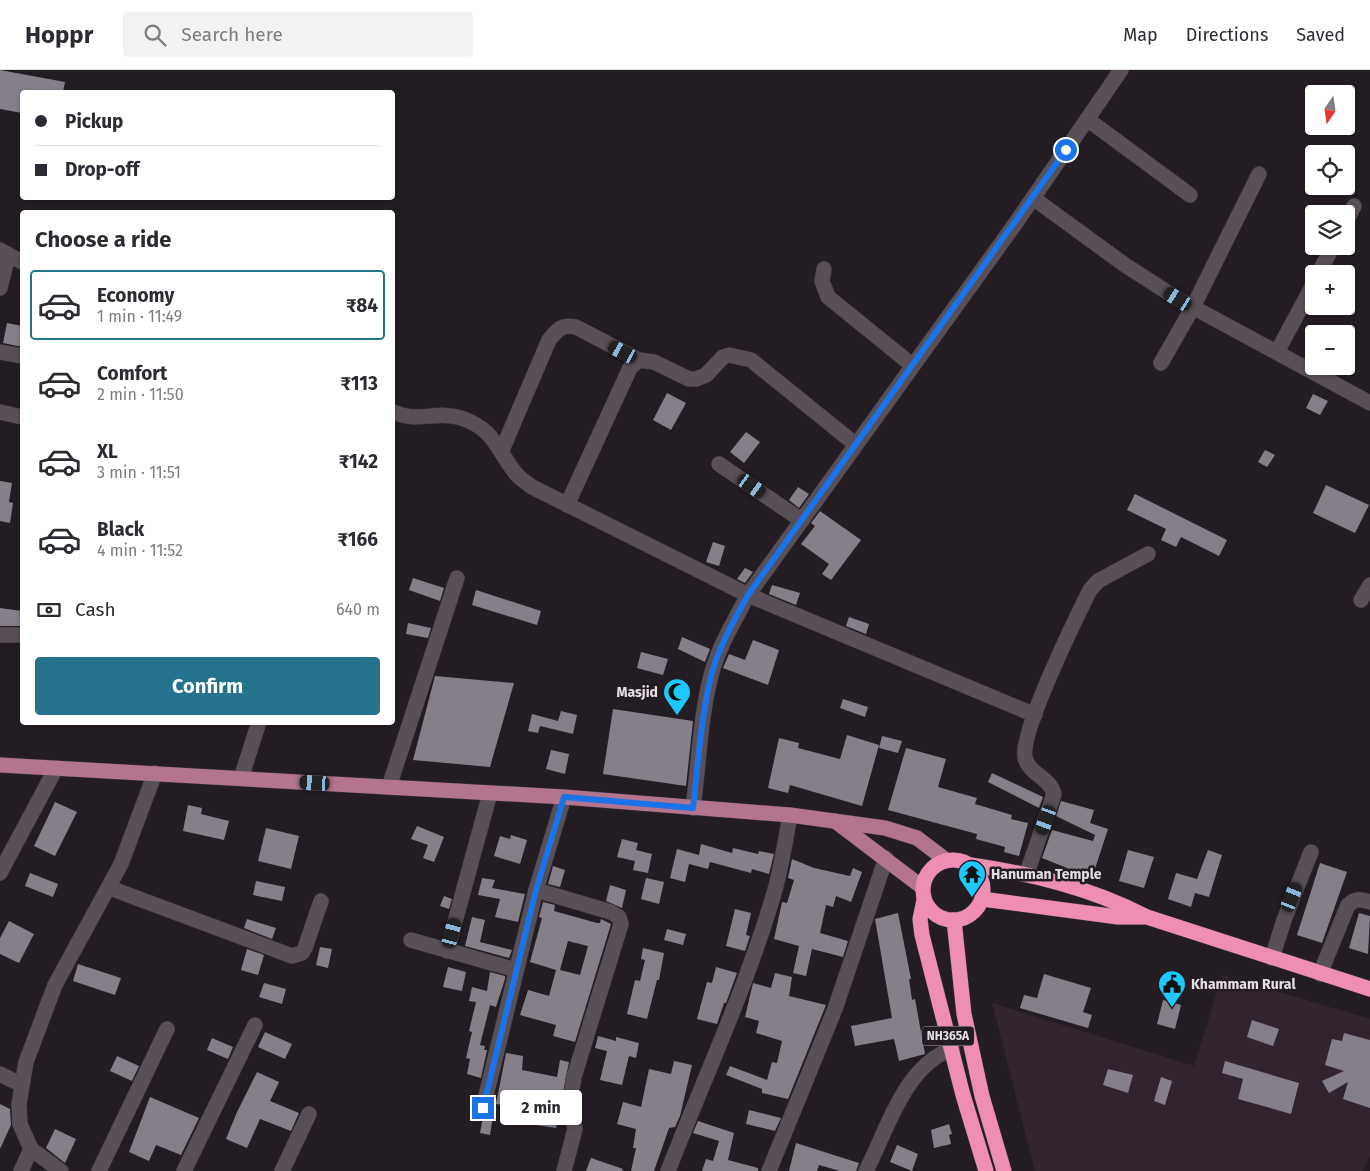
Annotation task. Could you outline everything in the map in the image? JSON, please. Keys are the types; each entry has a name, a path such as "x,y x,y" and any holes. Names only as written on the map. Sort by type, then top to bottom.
{"highway":[{"path":"946,860 959,860 971,865 1027,873 1115,901 1147,917 1370,989"},
{"name":"NH365A","path":"946,860 934,866 926,875 920,919 922,935 986,1171"},
{"path":"923,894 936,914 954,920 966,918 976,910 982,899 984,886 979,874 971,865"},
{"path":"982,899 1118,917 1147,917"},
{"name":"NH365A","path":"954,920 964,1014 982,1096 1004,1171"}],"main road":[{"path":"0,765 564,797 790,814 885,828 917,838 946,860"},
{"path":"834,820 886,858 923,894"}],"street":[{"path":"693,808 708,692 713,670 721,645 748,595 1033,198 1121,70"},
{"path":"1088,119 1190,195"},
{"path":"1161,363 1193,307 1259,174"},
{"path":"1033,198 1125,265 1193,307 1369,399"},
{"path":"0,288 4,253 20,261"},
{"path":"824,269 822,282 828,297 912,365"},
{"path":"1277,352 1305,300"},
{"path":"502,450 549,340 561,326 567,325 576,327 639,360 654,362 689,379 696,379 706,375 723,357 729,355 751,360 855,444"},
{"path":"0,352 20,356"},
{"path":"567,505 630,368 639,360"},
{"path":"0,412 20,417"},
{"path":"395,412 405,417 418,418 440,414 463,418 490,435 517,474 532,487 748,595 1035,715"},
{"path":"719,464 800,520"},
{"path":"1027,873 1054,794 1052,785 1034,772 1025,760 1025,746 1035,715 1090,590 1098,581 1148,554"},
{"path":"389,787 457,578"},
{"path":"1361,600 1370,585"},
{"path":"0,635 20,635"},
{"path":"241,778 258,725"},
{"path":"0,873 56,768"},
{"path":"61,1171 31,1150 20,1124 22,1085 28,1054 55,986 110,888 155,774"},
{"path":"447,951 490,794"},
{"path":"483,1108 536,890 564,797"},
{"path":"668,1171 740,991 772,900 781,868 790,814"},
{"path":"1272,958 1284,920 1311,852"},
{"path":"768,1171 835,1009 886,858"},
{"path":"110,888 292,956 302,953 305,948 321,901"},
{"path":"536,890 611,912 619,918 621,924 574,1078 570,1102 576,1130 564,1171"},
{"path":"1320,974 1348,905 1353,900 1360,899 1370,902"},
{"path":"411,940 516,970"},
{"path":"184,1171 255,1025"},
{"path":"99,1171 167,1029"},
{"path":"866,1171 908,1084 923,1066 940,1053 952,1049"},
{"path":"0,1074 22,1085"},
{"path":"282,1171 310,1114"},
{"path":"21,1171 31,1150"}],"shaded area":[{"path":"1222,975 1370,1019 1370,1156 1363,1171 1035,1171 992,1003 1194,1066"}],"building":[{"path":"0,70 65,82 63,90 20,90 20,113 0,109"},
{"path":"7,323 20,326 20,347 3,343"},
{"path":"667,393 686,403 671,430 653,420"},
{"path":"1313,394 1328,401 1320,415 1306,408"},
{"path":"746,432 760,442 744,463 730,452"},
{"path":"1265,450 1275,455 1267,467 1258,462"},
{"path":"0,481 12,483 9,502 13,503 10,523 0,521"},
{"path":"1326,485 1369,505 1355,533 1313,513"},
{"path":"798,487 809,494 799,508 789,500"},
{"path":"1135,494 1227,540 1219,556 1181,537 1176,547 1161,540 1166,529 1127,510"},
{"path":"820,511 861,540 831,580 822,574 829,564 801,544 815,526 811,523"},
{"path":"713,542 725,546 719,566 706,562"},
{"path":"745,568 753,572 745,583 737,579"},
{"path":"413,578 444,588 440,601 409,590"},
{"path":"772,585 800,593 796,605 769,594"},
{"path":"476,590 541,611 537,625 472,605"},
{"path":"0,608 20,611 20,626 0,626"},
{"path":"849,617 869,624 866,634 846,626"},
{"path":"408,623 431,628 428,638 406,634"},
{"path":"682,637 710,649 705,662 678,649"},
{"path":"753,640 779,650 768,685 723,668 729,654 745,660"},
{"path":"641,652 668,659 663,675 637,668"},
{"path":"435,676 514,683 490,767 413,760"},
{"path":"843,699 868,707 865,717 840,708"},
{"path":"613,709 693,721 686,786 603,774"},
{"path":"561,711 577,715 573,734 540,726 538,733 528,731 532,714 558,721"},
{"path":"847,735 879,745 862,806 790,785 788,793 768,788 779,738 799,743 798,748 840,759"},
{"path":"882,736 902,741 898,753 879,748"},
{"path":"906,748 946,759 938,787 977,798 975,804 1012,815 1011,819 1028,823 1019,856 1004,852 1005,847 976,839 977,834 888,810"},
{"path":"551,750 569,754 565,774 546,769"},
{"path":"992,773 1043,797 1039,808 988,782"},
{"path":"1061,801 1094,810 1090,823 1108,829 1092,878 1042,858 1052,830 1093,841 1095,835 1056,816"},
{"path":"55,802 77,812 55,856 34,846"},
{"path":"188,805 202,808 201,814 229,821 224,840 183,831"},
{"path":"417,826 444,837 434,862 423,858 428,845 411,839"},
{"path":"266,828 299,836 291,869 258,861"},
{"path":"511,835 527,840 520,864 494,856 500,836 510,839"},
{"path":"622,839 638,843 636,850 652,854 648,873 633,870 635,861 617,857"},
{"path":"701,844 732,853 733,848 758,854 759,851 774,854 769,874 752,869 751,873 710,862 708,869 689,864 685,882 670,878 677,849 699,855"},
{"path":"1128,850 1154,857 1144,888 1119,881"},
{"path":"1208,850 1222,855 1209,897 1195,893 1191,907 1168,899 1176,873 1197,879"},
{"path":"792,859 814,868 850,876 853,868 862,872 851,902 836,896 833,907 826,905 820,933 848,941 843,957 812,949 806,976 793,973 799,946 774,939 782,902 787,903 794,880 788,878"},
{"path":"1320,863 1347,872 1322,943 1297,935"},
{"path":"553,866 565,870 560,887 548,884"},
{"path":"30,873 58,884 53,897 25,886"},
{"path":"482,878 495,880 492,888 525,894 518,922 495,917 500,899 478,895"},
{"path":"646,878 664,882 659,904 641,899"},
{"path":"256,881 285,887 282,901 253,895"},
{"path":"610,885 626,890 622,908 606,901"},
{"path":"444,896 452,899 449,909 440,906"},
{"path":"543,902 555,905 554,911 597,923 600,923 601,919 611,924 575,1042 553,1036 556,1025 520,1015 528,990 549,996 556,970 530,962 542,918 539,917","holes":["568,941 588,946 580,975 560,970"]},
{"path":"735,909 751,913 746,935 750,936 745,951 726,946"},
{"path":"898,913 911,979 909,979 912,1000 915,999 925,1054 899,1061 894,1039 855,1046 851,1026 892,1018 875,919"},
{"path":"1359,913 1370,916 1368,954 1349,948"},
{"path":"472,917 485,920 480,942 512,950 509,958 465,946"},
{"path":"247,919 276,928 272,939 244,928"},
{"path":"9,921 34,934 19,963 0,954 0,938"},
{"path":"667,929 686,934 683,945 664,940"},
{"path":"320,947 332,949 328,968 316,965"},
{"path":"643,948 664,953 659,980 657,980 647,1019 627,1014 635,980 640,981 645,960 641,959"},
{"path":"247,949 264,955 258,975 241,970"},
{"path":"78,964 121,978 115,995 73,981"},
{"path":"448,967 466,972 462,991 443,987"},
{"path":"716,967 737,973 717,1024 697,1019 707,982 712,983"},
{"path":"490,972 505,976 505,979 496,1007 490,1005 480,1045 485,1046 484,1050 487,1050 481,1078 467,1074 470,1059 466,1058 472,1032 469,1031 476,1002 469,1001 472,987 487,991"},
{"path":"775,973 792,977 789,996 826,1005 788,1099 762,1093 762,1089 726,1075 730,1066 767,1080 772,1062 777,1063 782,1041 756,1033 759,1021 745,1017 753,983 771,988"},
{"path":"1044,974 1091,988 1083,1012 1092,1015 1088,1028 1020,1008 1024,995 1037,998"},
{"path":"264,983 286,989 282,1004 259,997"},
{"path":"1163,1000 1181,1005 1175,1029 1157,1024"},
{"path":"1252,1020 1279,1029 1273,1046 1247,1037"},
{"path":"265,1032 292,1044 285,1059 258,1047"},
{"path":"1344,1033 1370,1040 1370,1108 1343,1099 1348,1082 1329,1093 1322,1081 1344,1071 1325,1065 1332,1039 1342,1041"},
{"path":"598,1036 616,1041 616,1037 639,1043 636,1058 629,1056 622,1085 600,1080 607,1051 595,1048"},
{"path":"212,1038 233,1047 228,1059 207,1050"},
{"path":"506,1053 523,1056 522,1070 557,1077 560,1060 569,1062 556,1128 515,1122 517,1107 496,1104"},
{"path":"117,1056 139,1066 132,1081 110,1071"},
{"path":"674,1061 692,1065 680,1116 675,1127 669,1128 654,1171 631,1171 636,1148 633,1148 636,1129 617,1124 623,1102 641,1107 649,1069 671,1074"},
{"path":"1225,1061 1299,1083 1291,1114 1238,1099 1243,1079 1222,1073"},
{"path":"1108,1069 1133,1075 1128,1093 1103,1085"},
{"path":"257,1072 279,1082 270,1101 299,1113 291,1131 260,1119 247,1148 226,1139"},
{"path":"1161,1077 1172,1081 1165,1105 1154,1101"},
{"path":"150,1097 199,1118 181,1155 156,1145 149,1161 129,1152"},
{"path":"0,1104 10,1109 11,1125 0,1149"},
{"path":"749,1110 781,1118 775,1131 746,1124"},
{"path":"493,1116 490,1135 480,1133 483,1117"},
{"path":"698,1121 734,1133 728,1160 758,1168 758,1171 702,1171 706,1159 713,1161 719,1141 693,1133"},
{"path":"949,1124 952,1134 949,1135 951,1144 934,1148 931,1130"},
{"path":"55,1129 76,1139 65,1163 46,1148"},
{"path":"796,1143 859,1163 856,1171 840,1171 819,1165 817,1171 789,1171"},
{"path":"897,1145 918,1154 912,1171 890,1162"},
{"path":"591,1158 623,1169 622,1171 586,1171"}],"place":[{"name":"Masjid","path":"677,716"},
{"name":"Hanuman Temple","path":"972,898"},
{"name":"Khammam Rural","path":"1172,1008"}],"route":[{"path":"483,1108 536,890 564,797 693,808 708,692 713,670 721,645 748,595 1015,224 1066,150"}]}
